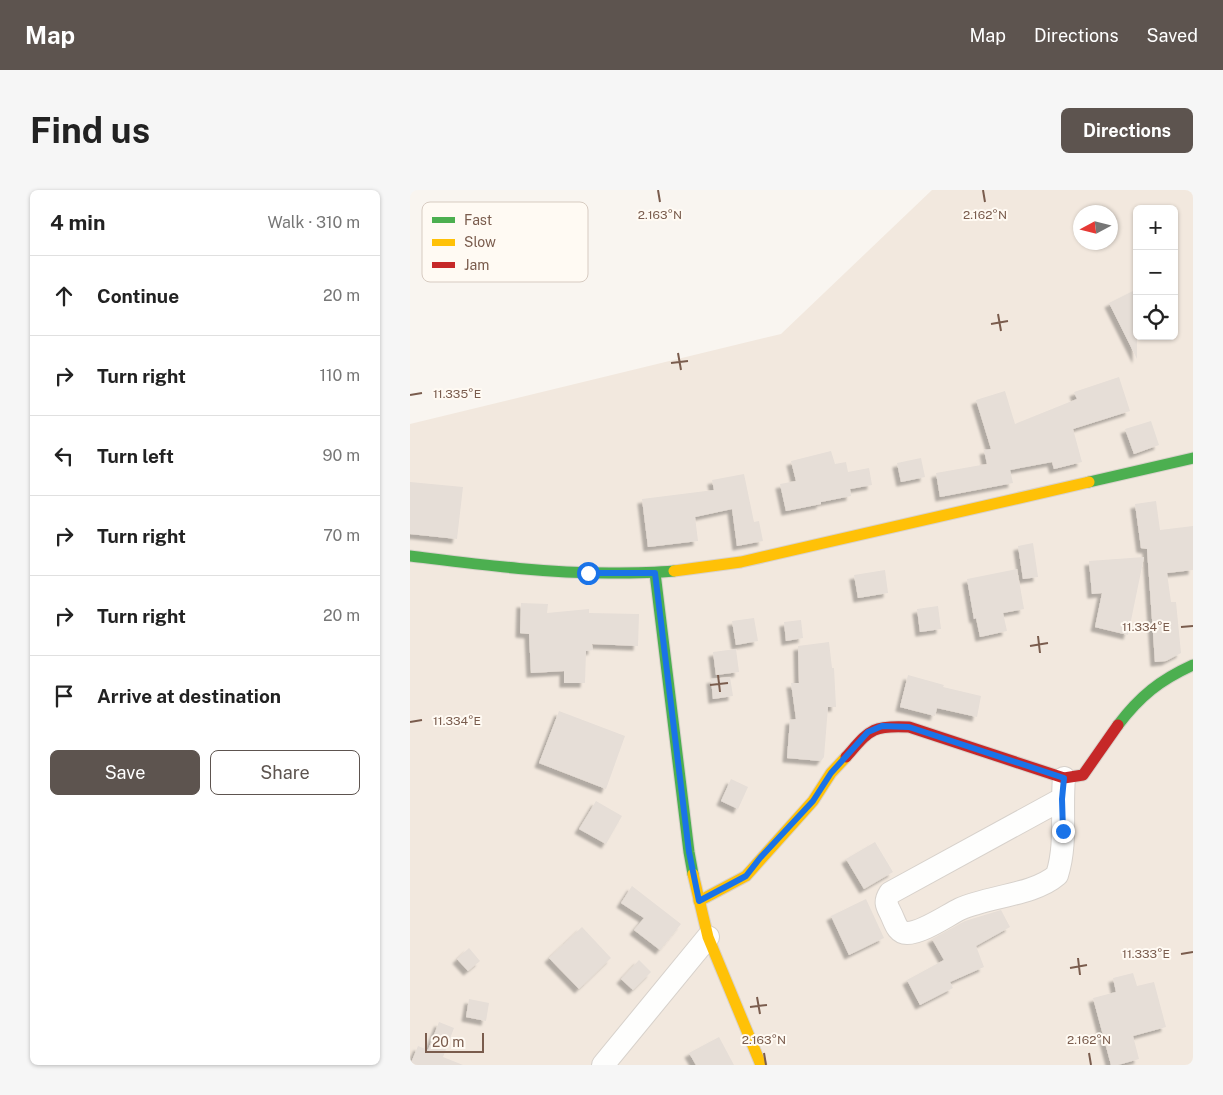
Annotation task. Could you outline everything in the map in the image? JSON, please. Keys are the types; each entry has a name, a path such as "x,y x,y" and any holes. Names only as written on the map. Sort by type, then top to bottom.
{"street":[{"path":"410,556 513,570 655,573 741,562 1193,458"},
{"path":"655,573 689,852 699,901 708,937 760,1065"},
{"path":"1063,788 1060,865 1057,875 1042,885 971,904 915,932 898,930 886,904 890,893 1083,775 1132,708 1145,694 1193,665"},
{"path":"699,901 746,876 760,858 813,801 831,773 868,732 882,726 909,727 1063,788"},
{"path":"603,1065 708,937"}],"shaded area":[{"path":"932,190 1193,190 1193,1065 410,1065 410,424 781,334"}],"building":[{"path":"1133,291 1133,340 1137,340 1137,359 1109,303"},
{"path":"1119,377 1130,411 1073,429 1082,462 1054,469 1052,462 1010,470 1013,483 940,497 936,473 987,464 984,450 991,449 976,400 1005,391 1015,424 1077,399 1074,392"},
{"path":"1151,421 1159,445 1134,454 1125,429"},
{"path":"831,451 835,464 846,462 848,472 869,468 872,485 850,489 851,496 786,511 780,484 796,481 791,461"},
{"path":"921,458 925,477 901,482 897,463"},
{"path":"744,474 754,522 759,521 763,541 737,546 732,509 695,517 698,541 648,547 642,499 714,490 712,480"},
{"path":"410,482 463,487 457,539 410,534"},
{"path":"1156,501 1160,530 1193,526 1193,570 1167,573 1171,602 1176,602 1181,653 1166,661 1155,662 1147,549 1141,548 1135,504"},
{"path":"1033,543 1038,577 1023,579 1018,546"},
{"path":"1144,557 1128,635 1095,627 1102,593 1092,594 1089,561"},
{"path":"1017,569 1024,609 1003,613 1007,631 980,637 976,618 974,619 967,579"},
{"path":"885,570 888,593 858,598 854,575"},
{"path":"521,603 548,604 547,613 589,609 589,613 639,614 638,646 592,644 593,650 586,651 585,683 564,683 564,671 531,673 529,634 520,633"},
{"path":"938,606 941,629 920,632 917,609"},
{"path":"754,618 758,641 736,645 732,621"},
{"path":"801,620 803,638 786,641 784,622"},
{"path":"829,642 832,668 834,668 836,707 828,707 824,757 821,761 787,758 790,720 796,719 791,683 799,683 798,646"},
{"path":"736,649 739,672 716,675 713,652"},
{"path":"908,675 944,685 943,687 981,696 977,717 937,708 935,716 900,707"},
{"path":"730,677 733,696 713,699 711,679"},
{"path":"559,711 625,736 606,789 539,763"},
{"path":"731,779 748,787 738,809 721,801"},
{"path":"596,801 622,816 606,844 579,829"},
{"path":"875,842 893,872 864,889 846,859"},
{"path":"632,886 681,924 660,950 634,930 644,918 621,903"},
{"path":"866,899 884,938 849,955 831,916"},
{"path":"1001,910 1010,927 976,946 984,967 950,982 953,988 920,1005 907,980 944,960 932,939 965,921"},
{"path":"582,927 611,958 579,989 549,958"},
{"path":"469,948 480,961 468,971 457,959"},
{"path":"639,960 651,972 633,990 621,979"},
{"path":"1133,973 1137,986 1154,982 1166,1027 1133,1036 1139,1059 1111,1065 1093,998 1116,992 1113,978"},
{"path":"469,999 489,1003 486,1021 466,1017"},
{"path":"439,1022 454,1028 443,1057 463,1065 410,1065 418,1046 428,1050"},
{"path":"719,1037 734,1065 696,1065 689,1053"}],"traffic: fast":[{"path":"1089,482 1193,458"},
{"path":"410,556 509,568 584,573 674,571"},
{"path":"655,573 693,874"},
{"path":"1118,725 1151,690 1193,665"}],"traffic: slow":[{"path":"674,571 741,562 1089,482"},
{"path":"699,901 746,876 813,801 831,773 846,757"},
{"path":"693,874 708,937 761,1065"}],"traffic: jam":[{"path":"846,757 872,731 887,727 909,727 1064,778 1083,775 1118,725"}],"route":[{"path":"588,573 655,573 689,852 699,901 746,876 760,858 813,801 831,773 868,732 882,726 909,727 1064,778 1062,799 1063,831"}]}
